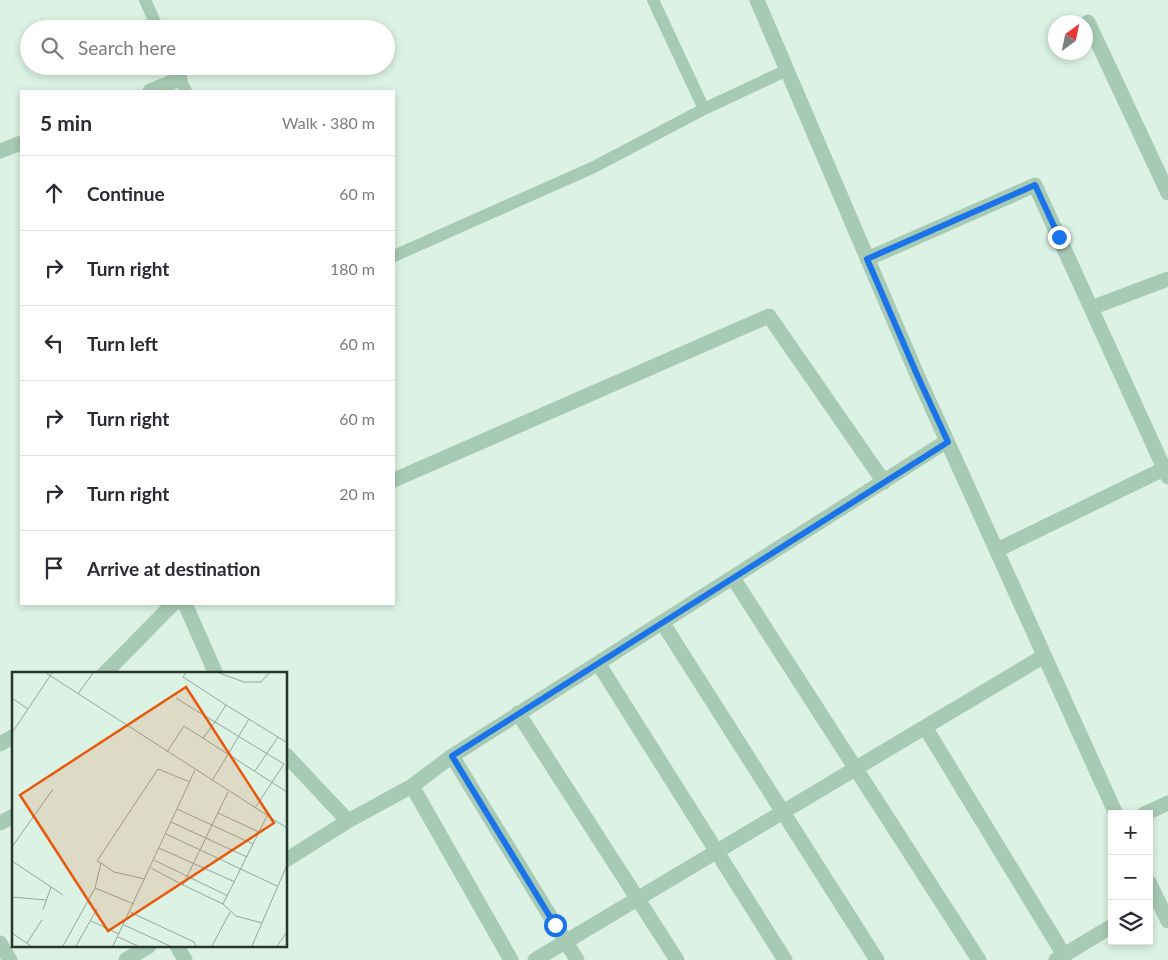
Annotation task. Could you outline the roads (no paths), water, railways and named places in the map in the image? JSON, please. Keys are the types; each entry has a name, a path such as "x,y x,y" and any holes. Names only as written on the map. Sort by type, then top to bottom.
{"street":[{"path":"756,0 918,377 1114,810"},
{"path":"1093,33 1168,193"},
{"path":"152,90 180,79"},
{"path":"0,151 20,143"},
{"path":"867,259 1035,185 1167,471 997,550"},
{"path":"1091,308 1168,279"},
{"path":"395,480 769,316 884,482"},
{"path":"288,859 348,821 412,786 452,756 518,713 948,442"},
{"path":"733,578 979,960"},
{"path":"106,672 172,605"},
{"path":"185,605 215,672"},
{"path":"662,622 877,960"},
{"path":"535,960 1044,656"},
{"path":"598,663 784,960"},
{"path":"518,713 677,960"},
{"path":"925,727 1060,958 1108,928"},
{"path":"0,744 12,737"},
{"path":"452,756 577,960"},
{"path":"288,757 348,821"},
{"path":"412,786 511,960"},
{"path":"1153,810 1168,803"},
{"path":"0,823 12,817"},
{"path":"1153,901 1168,921"},
{"path":"0,944 10,960"},
{"path":"126,960 146,948"},
{"path":"178,948 185,960"}],"lane":[{"path":"145,0 154,20"},
{"path":"653,0 704,109"},
{"path":"395,256 594,167 704,109 787,70"}]}
